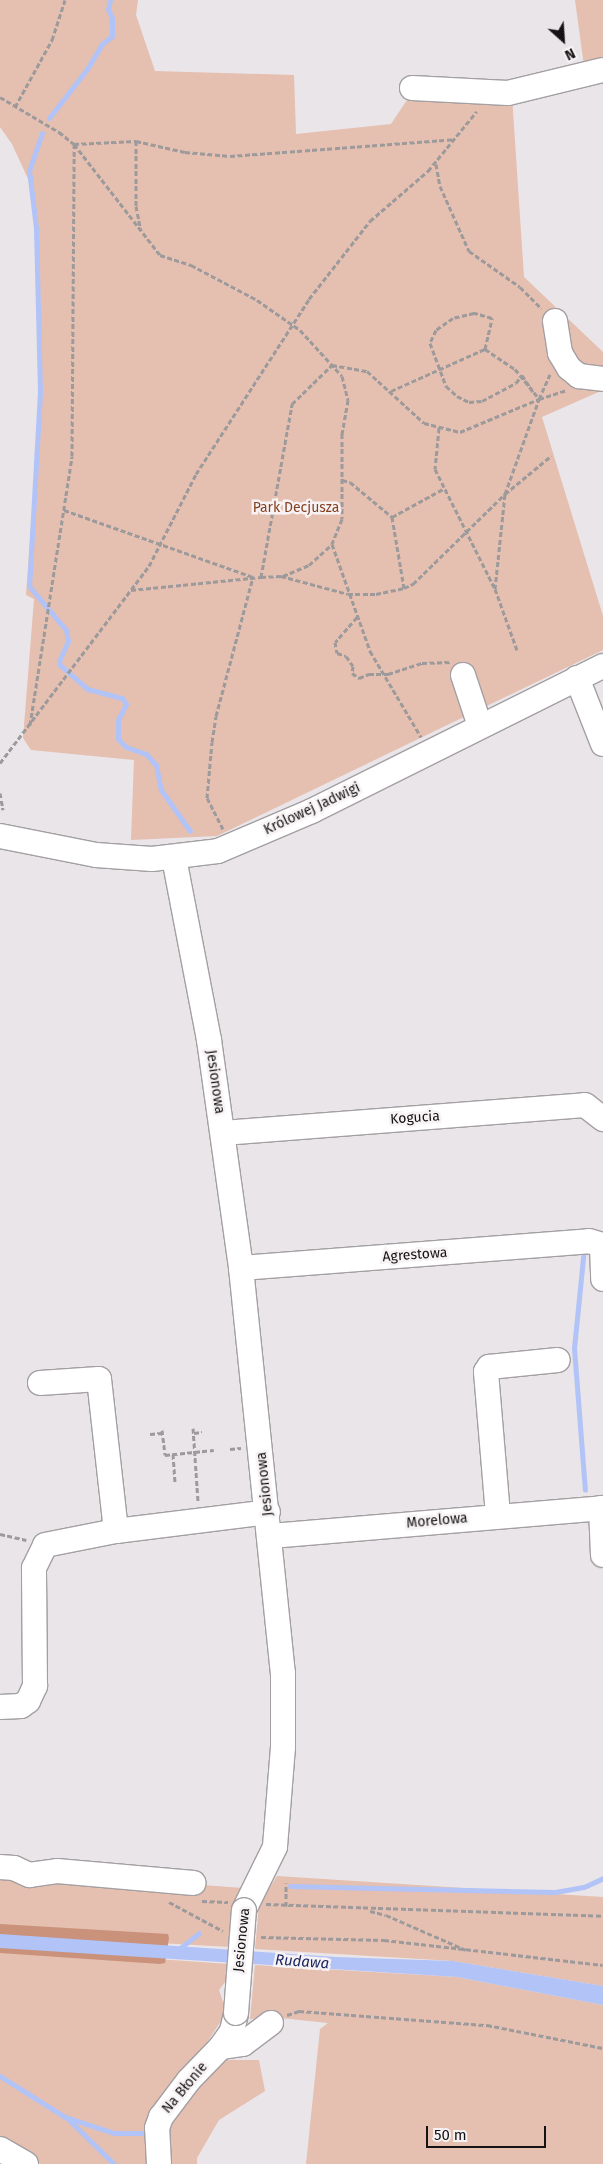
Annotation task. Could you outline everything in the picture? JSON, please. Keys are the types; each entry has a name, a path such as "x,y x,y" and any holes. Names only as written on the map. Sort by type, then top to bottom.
{"street":[{"path":"412,88 508,93 603,70"},
{"path":"555,321 560,353 569,368 579,376 600,379"},
{"name":"Królowej Jadwigi","path":"0,836 96,855 174,858 200,856 239,844 603,666"},
{"path":"463,675 480,726"},
{"path":"577,678 603,744"},
{"name":"Jesionowa","path":"174,858 209,1040 241,1268 271,1536 283,1673 281,1765 275,1847 245,1906 236,2013 232,2030 221,2047"},
{"name":"Kogucia","path":"222,1133 585,1105 601,1119"},
{"name":"Agrestowa","path":"241,1268 589,1241 602,1244 603,1280"},
{"path":"498,1515 486,1372 489,1367 558,1360"},
{"path":"40,1383 99,1379 116,1531"},
{"path":"602,1508 603,1555"},
{"name":"Morelowa","path":"271,1536 498,1515 602,1508"},
{"path":"0,1707 13,1709 21,1706 28,1701 35,1686 34,1568 44,1545 116,1531 268,1512"},
{"path":"0,1867 14,1868 29,1875 57,1871 193,1883"},
{"path":"221,2047 243,2044 278,2019"},
{"name":"Na Błonie","path":"159,2164 157,2128 161,2117 189,2080 221,2047"},
{"path":"0,2149 26,2164"}],"path":[{"path":"15,107 52,40 65,0"},
{"path":"0,97 59,132 74,144 160,255 220,279 292,324 332,365 347,387 342,434 342,519 332,544 309,565 281,576"},
{"path":"0,763 64,681 131,590 162,544 196,474 292,324 370,221 435,163 477,111"},
{"path":"74,144 136,141 185,152 230,156 454,139"},
{"path":"136,141 136,206 142,234"},
{"path":"30,725 72,456 74,144"},
{"path":"435,163 440,186 469,251 520,287 555,321"},
{"path":"485,349 492,318 474,313 453,318 436,330 430,344 439,372 446,386 469,402 482,401 500,392 522,375 539,399"},
{"path":"391,392 439,372 485,349"},
{"path":"485,349 515,369 520,377"},
{"path":"495,589 505,494 539,399 560,353"},
{"path":"332,365 367,371 391,392 409,412 424,423 460,432 474,428 539,399 600,379"},
{"path":"260,577 292,404 332,365"},
{"path":"439,428 435,469 495,589 517,650"},
{"path":"131,590 253,577 281,576 348,594 376,594 404,588 414,584 505,494 551,456"},
{"path":"342,480 350,482 392,517 404,588"},
{"path":"392,517 445,488"},
{"path":"64,510 253,577"},
{"path":"332,544 348,594 370,651 424,742"},
{"path":"226,834 206,798 216,716 253,577"},
{"path":"357,617 335,642 336,653 350,661 352,673 359,678 369,674 383,674 422,663 450,661 463,675"},
{"path":"0,793 3,810"},
{"path":"193,1428 199,1494"},
{"path":"150,1434 162,1431 165,1455 214,1450"},
{"path":"194,1433 202,1432"},
{"path":"172,1454 175,1482"},
{"path":"0,1534 44,1545"},
{"path":"286,1883 286,1906"},
{"path":"162,1898 227,1933"},
{"path":"245,1906 603,1916"},
{"path":"362,1910 386,1915 468,1951"},
{"path":"254,1936 384,1940 603,1965"},
{"path":"278,2019 299,2011 487,2025 603,2048"}],"green space":[{"name":"Park Decjusza","path":"0,0 138,0 136,15 155,71 294,75 296,134 391,124 411,94 512,96 524,277 603,352 603,390 542,417 603,616 603,650 217,836 131,840 134,760 31,750 23,738 34,599 26,595 39,415 37,229 29,181 12,144 0,127"},
{"path":"575,0 603,0 603,61 584,66"},
{"path":"0,1870 243,1888 230,1947 0,1934"},
{"path":"277,1876 603,1897 603,1986 453,1961 255,1949 259,1905"},
{"path":"0,1948 229,1964 228,1978 219,1990 224,2005 223,2018 204,2047 176,2076 151,2110 152,2164 40,2164 0,2138"},
{"path":"255,1965 457,1977 603,2005 603,2164 306,2164 320,2029 328,2023 271,2017 250,2019"},
{"path":"225,2060 259,2060 265,2091 219,2120 197,2158 197,2164 169,2164 167,2128 209,2070"}],"shaded area":[{"path":"0,1924 168,1934 169,1938 165,1963 160,1964 0,1953"}],"water":[{"name":"Rudawa","path":"0,1934 336,1957 453,1961 603,1986 603,2005 457,1977 0,1948"}],"waterway":[{"path":"49,118 87,69 102,44 112,36 112,18 108,9 110,0"},
{"path":"42,133 29,170 36,228 40,392 29,586 66,630 68,641 59,661 60,665 88,689 122,698 126,704 118,720 118,739 126,747 146,754 156,765 161,790 190,831"},
{"path":"584,1248 574,1348 585,1490"},
{"path":"290,1886 555,1892 584,1887 603,1878"},
{"path":"180,1948 199,1933"},
{"path":"0,2076 65,2117 114,2133 142,2133"},
{"path":"68,2119 114,2164"}]}
